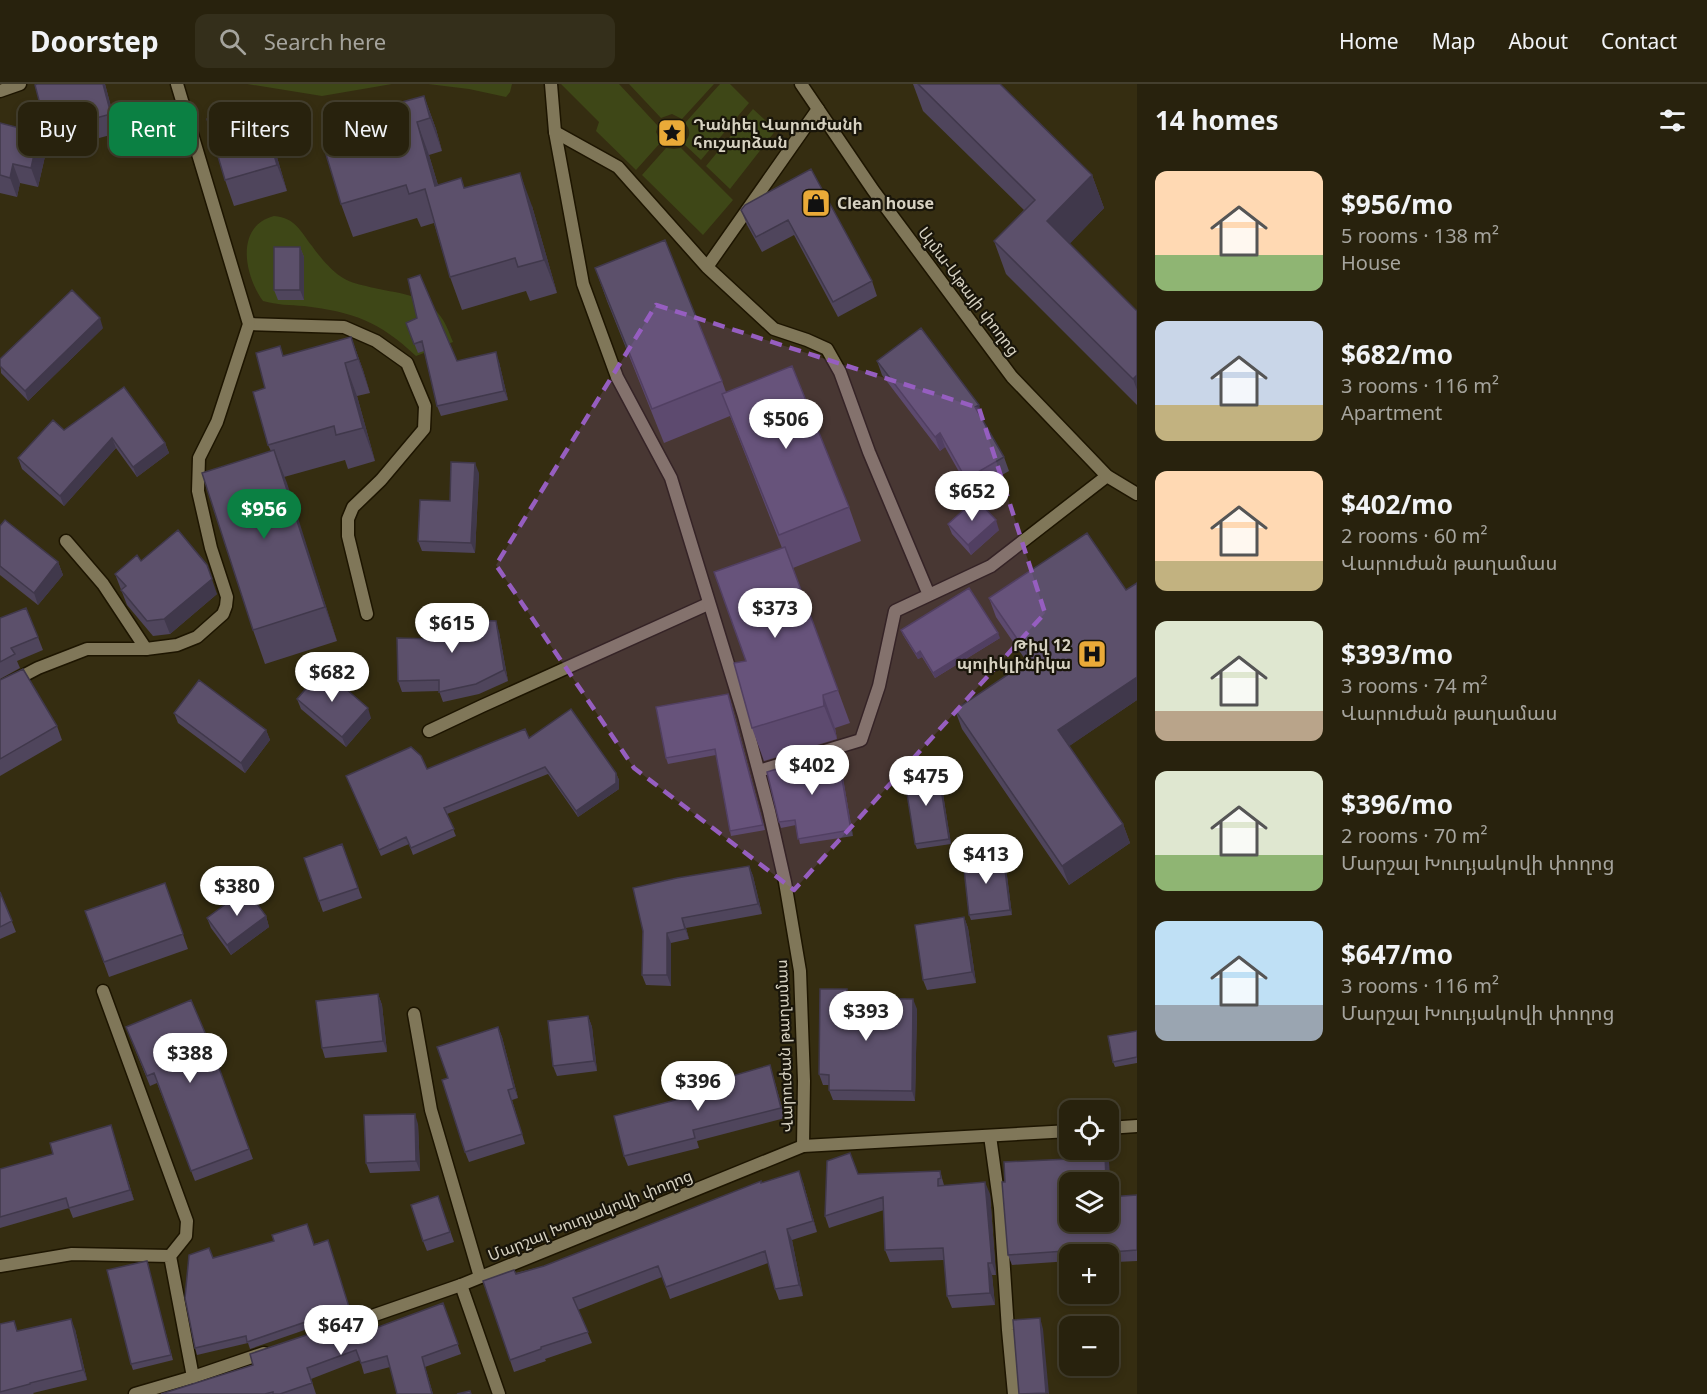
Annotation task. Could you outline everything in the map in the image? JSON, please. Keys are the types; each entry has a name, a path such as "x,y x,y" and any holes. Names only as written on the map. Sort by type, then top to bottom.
{"street":[{"path":"0,90 20,84"},
{"path":"0,688 38,668 87,649 146,649 177,645 196,637 223,614 226,606 227,597 198,491 199,458 217,422 249,324 177,84"},
{"name":"Վարուժան թաղամաս","path":"551,84 555,132 583,284 617,377 671,478 759,771 785,882 800,971 804,1081 803,1146"},
{"name":"Ալմա-Աթայի փողոց","path":"801,84 873,190 1012,377 1107,476 1137,494"},
{"path":"707,267 818,109"},
{"path":"555,132 618,166 707,267 774,329 827,349 840,372 869,452 929,595"},
{"path":"249,324 345,327 376,341 407,363 425,406 424,429 381,480 353,507 348,519 348,536 367,614"},
{"path":"759,771 861,740 879,686 895,611 991,566 1107,476"},
{"path":"66,541 103,584 146,649"},
{"path":"429,731 708,604"},
{"path":"103,991 187,1221 186,1236 170,1256 193,1377"},
{"path":"414,1014 430,1110 480,1277"},
{"path":"1119,1127 1137,1126"},
{"name":"Մարշալ Խուդյակովի փողոց","path":"338,1328 461,1285 803,1146 1059,1132"},
{"path":"990,1136 1000,1208 1014,1394"},
{"path":"0,1266 72,1254 170,1256"},
{"path":"461,1285 499,1394"},
{"path":"135,1394 271,1350"}],"highlighted area":[{"path":"656,305 979,408 1045,613 794,890 634,768 496,565"}],"green space":[{"path":"247,84 392,84 322,96"},
{"path":"428,84 512,84 506,97 469,89"},
{"path":"561,84 619,84 658,126 656,132 661,142 636,170 596,131 599,122"},
{"path":"629,84 714,84 682,119 672,114 661,118"},
{"path":"720,84 730,84 749,103 701,160 683,143 689,133 685,123"},
{"path":"753,109 776,130 730,189 706,166"},
{"path":"666,148 681,148 733,200 703,235 642,175"},
{"path":"274,216 293,222 332,270 343,278 359,284 405,294 431,306 443,320 453,342 416,356 378,327 352,315 322,308 263,301 251,278 248,265 248,240 253,230 262,221"}],"building":[{"path":"103,84 109,115 97,118 97,102 39,102 35,85"},
{"path":"918,84 1000,84 1092,175 1047,221 1137,311 1137,375 1133,379 994,241 1035,200"},
{"path":"424,96 430,118 417,122 435,186 461,178 464,188 520,173 544,260 518,267 515,258 450,277 425,189 409,194 406,185 341,204 327,156 409,156 409,102 402,102"},
{"path":"0,123 18,128 18,156 34,156 31,168 13,164 10,178 0,175"},
{"path":"218,156 274,156 277,165 225,180"},
{"path":"811,169 872,281 833,302 788,220 756,237 741,210 745,205"},
{"path":"665,240 722,381 652,409 595,268"},
{"path":"274,247 300,247 300,290 274,290"},
{"path":"420,275 457,361 496,352 504,391 437,406 422,341 414,344 406,323 417,318 408,279"},
{"path":"72,290 100,318 25,391 0,366 0,359"},
{"path":"921,328 979,405 975,407 1004,457 966,479 940,433 935,437 877,361"},
{"path":"351,337 358,359 345,363 363,428 336,435 334,426 268,445 253,392 265,388 256,353 280,346 283,356"},
{"path":"792,366 849,507 779,535 722,394"},
{"path":"124,387 165,443 133,467 112,438 60,496 18,458 53,420 64,430"},
{"path":"274,450 325,607 253,630 202,473"},
{"path":"451,462 475,463 471,543 418,541 420,500 450,501"},
{"path":"976,499 996,520 968,545 948,524"},
{"path":"5,520 58,562 34,593 0,566 0,526"},
{"path":"178,530 207,565 212,579 164,619 147,621 121,590 126,586 115,574 137,555 141,561"},
{"path":"1087,533 1126,590 1137,583 1137,677 1058,730 1123,824 1062,866 955,710 1031,659 989,598"},
{"path":"785,547 838,690 823,695 824,706 752,728 734,663 746,661 714,572"},
{"path":"969,588 998,633 933,673 920,651 916,654 901,630"},
{"path":"26,608 38,637 11,648 15,654 0,662 0,618"},
{"path":"436,618 496,621 504,670 476,684 439,692 439,680 398,681 397,638 435,639"},
{"path":"23,669 57,726 0,759 0,680"},
{"path":"323,669 368,708 342,737 297,699"},
{"path":"199,680 266,730 241,763 174,713"},
{"path":"728,694 763,825 730,831 715,749 666,758 656,707"},
{"path":"571,709 616,773 616,783 576,811 545,767 444,808 454,829 411,848 406,837 379,850 346,776 411,747 421,756 427,769 525,729 529,738"},
{"path":"837,750 851,830 798,839 795,820 779,822 767,772"},
{"path":"938,770 949,839 915,844 904,775"},
{"path":"342,844 358,888 319,901 304,858"},
{"path":"1003,854 1010,910 969,915 963,860"},
{"path":"749,866 758,904 682,918 685,929 667,933 667,975 642,975 643,931 633,888"},
{"path":"165,883 183,934 104,962 85,911"},
{"path":"246,889 266,916 227,945 207,918"},
{"path":"0,892 12,921 0,927"},
{"path":"964,917 972,972 923,980 915,925"},
{"path":"820,989 847,989 847,998 913,999 912,1091 829,1090 829,1075 819,1074"},
{"path":"378,994 383,1041 322,1048 316,1001"},
{"path":"191,1000 249,1149 191,1171 154,1073 147,1076 126,1027"},
{"path":"588,1016 594,1061 553,1066 548,1021"},
{"path":"498,1027 514,1088 508,1090 522,1134 465,1152 442,1080 448,1078 437,1047"},
{"path":"1137,1031 1137,1057 1113,1062 1108,1036"},
{"path":"770,1065 781,1108 693,1130 695,1138 624,1156 614,1116 718,1089 715,1081"},
{"path":"415,1114 416,1161 366,1163 364,1115"},
{"path":"111,1125 130,1190 69,1208 66,1198 0,1217 0,1169 53,1154 50,1143"},
{"path":"850,1153 858,1174 940,1171 941,1178 938,1179 938,1186 985,1182 992,1263 988,1263 990,1293 947,1296 943,1248 885,1250 883,1197 825,1216 827,1161"},
{"path":"1105,1160 1106,1172 1059,1172 1059,1232 1119,1232 1119,1196 1137,1195 1137,1250 1119,1251 1119,1244 1059,1244 1059,1251 1008,1255 1002,1182 1005,1182 1004,1162"},
{"path":"799,1171 813,1221 787,1229 799,1285 775,1289 765,1251 666,1287 658,1266 573,1298 588,1332 510,1360 483,1281 514,1270 516,1274 544,1266 761,1181 761,1183"},
{"path":"438,1196 450,1232 423,1241 411,1205"},
{"path":"307,1224 314,1245 328,1240 349,1307 247,1342 246,1336 195,1348 185,1298 189,1255 209,1248 213,1258 274,1241 272,1235"},
{"path":"147,1261 171,1355 131,1364 107,1270"},
{"path":"443,1303 458,1344 422,1357 432,1394 397,1394 387,1356 361,1363 356,1350 307,1368 312,1383 280,1394 273,1394 273,1392 265,1394 161,1394 253,1365 250,1354 360,1317 365,1332"},
{"path":"1040,1318 1046,1393 1019,1394 1013,1320"},
{"path":"71,1319 83,1370 0,1392 0,1324 14,1321 17,1331"}],"place":[{"name":"Դանիել Վարուժանի հուշարձան","path":"672,133"},
{"name":"Clean house","path":"816,203"},
{"name":"Թիվ 12 պոլիկլինիկա","path":"1092,654"}]}
